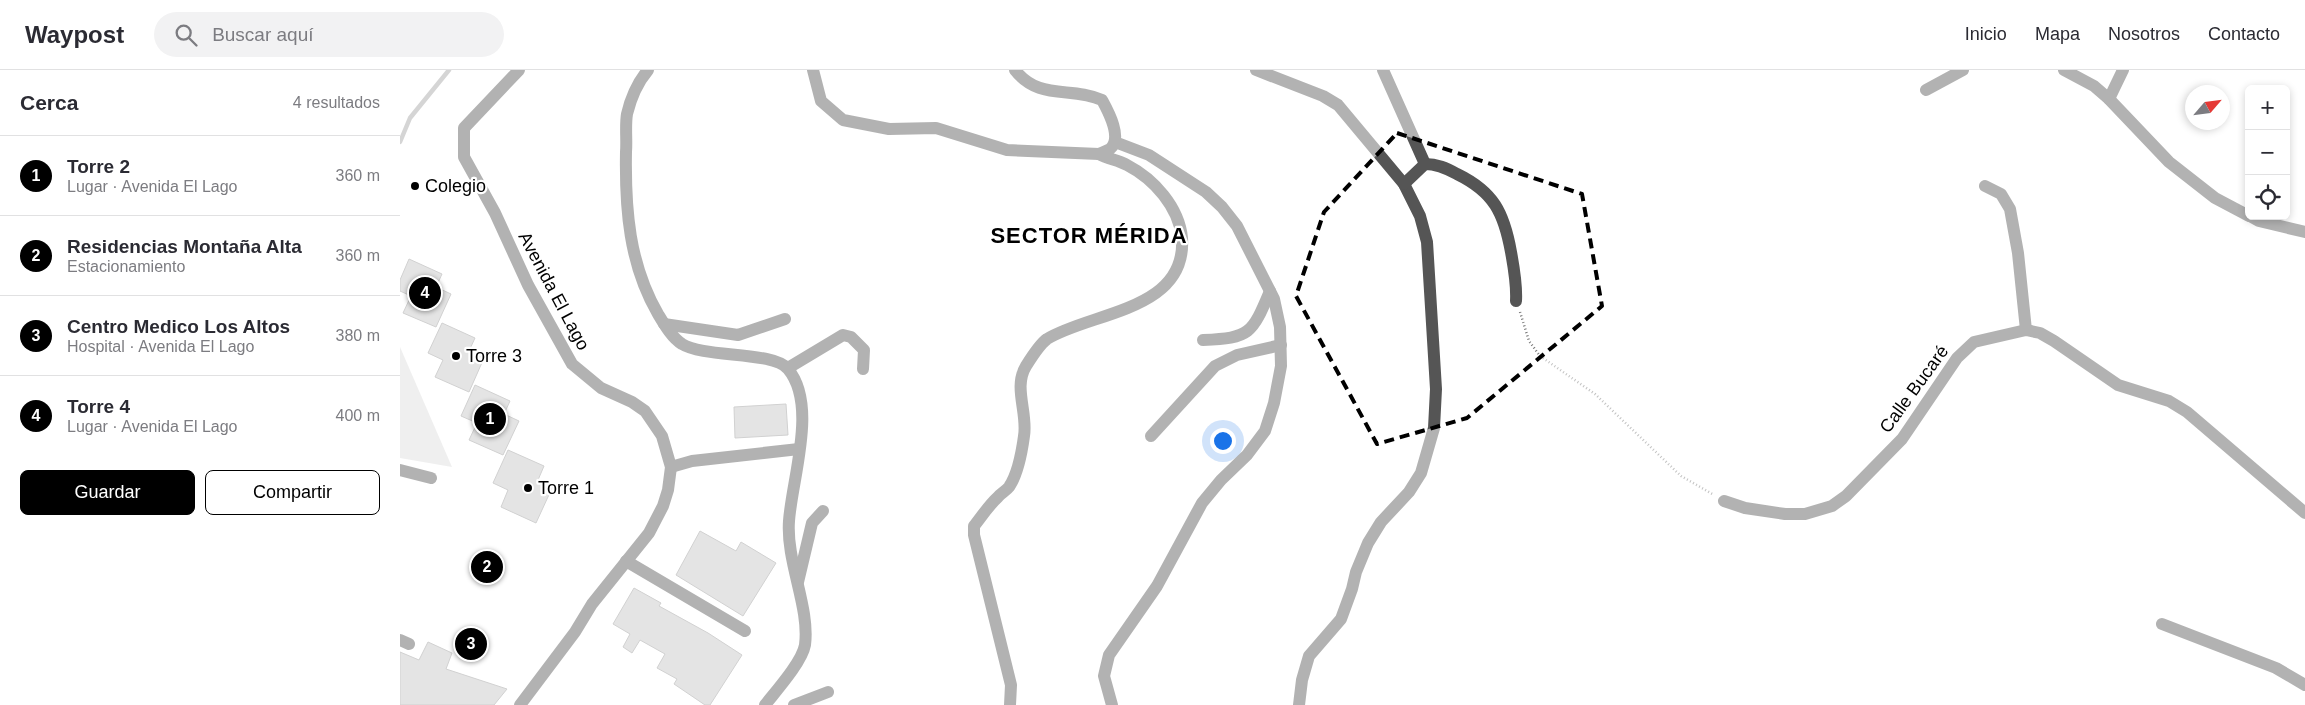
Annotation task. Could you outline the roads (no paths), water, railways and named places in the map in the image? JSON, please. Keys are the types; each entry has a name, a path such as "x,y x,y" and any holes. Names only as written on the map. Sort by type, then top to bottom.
{"street":[{"name":"Avenida El Lago","path":"519,70 464,128 464,157 494,213 528,285 572,364 601,388 632,402 645,411 662,436 671,467 668,490 663,506 649,533 592,604 575,632 520,705"},
{"path":"648,70 637,84 627,116 625,200 631,242 639,272 650,300 664,324 682,344 711,351 777,361 788,368 795,382 802,409 804,431 799,449 788,522 797,587 806,628 805,648 765,705"},
{"path":"813,70 821,102 843,120 889,129 936,128 1007,150 1099,154 1127,165 1163,194 1181,226 1182,246 1173,273 1148,299 1124,311 1084,324 1046,340 1025,368 1020,391 1025,412 1025,435 1014,479 974,526 974,535 1011,685 1010,705"},
{"path":"1015,70 1028,84 1043,91 1077,92 1102,100 1110,115 1114,142 1111,148 1099,154"},
{"path":"1256,70 1322,96 1338,105 1404,184 1420,216 1427,242 1436,389 1434,428 1421,473 1409,492 1381,522 1359,564 1341,619 1309,656 1302,680 1299,705"},
{"path":"1383,70 1425,164"},
{"path":"1926,90 1963,70"},
{"path":"2064,70 2094,86 2109,99 2169,162 2215,198 2245,214"},
{"path":"2109,99 2123,70"},
{"path":"1112,705 1104,676 1109,655 1157,586 1202,503 1221,480 1247,455 1265,431 1274,403 1281,366 1280,327 1270,291 1237,226 1222,207 1206,192 1149,155 1114,142"},
{"path":"1404,184 1425,164 1438,164 1473,182 1489,196 1500,211 1507,230 1517,283 1516,302"},
{"path":"1985,186 2001,194 2010,209 2018,254 2026,330 2054,341 2118,385 2175,405 2305,513"},
{"path":"2257,220 2305,232"},
{"path":"1203,340 1232,339 1244,335 1257,320 1270,291"},
{"path":"664,324 738,335 784,319"},
{"name":"Calle Bucaré","path":"1724,501 1745,508 1785,514 1805,514 1832,506 1846,496 1902,439 1957,358 1968,347 1974,342 2026,330"},
{"path":"788,368 843,335 851,337 864,350 863,369"},
{"path":"1151,436 1215,366 1237,355 1281,345"},
{"path":"671,467 692,462 799,449"},
{"path":"400,470 431,478"},
{"path":"797,587 812,523 823,511"},
{"path":"626,561 745,631"},
{"path":"2162,624 2276,668 2305,685"},
{"path":"794,705 828,692"}],"waterway":[{"path":"400,142 410,118 449,70"}],"place":[{"name":"Colegio","path":"415,186"},
{"name":"Torre 4","path":"425,293"},
{"name":"Torre 3","path":"456,356"},
{"name":"Torre 2","path":"490,419"},
{"name":"Torre 1","path":"528,488"},
{"name":"Residencias Montaña Alta","path":"487,567"},
{"name":"Centro Medico Los Altos","path":"471,644"}],"district":[{"name":"SECTOR MÉRIDA","path":"1089,235"}]}
